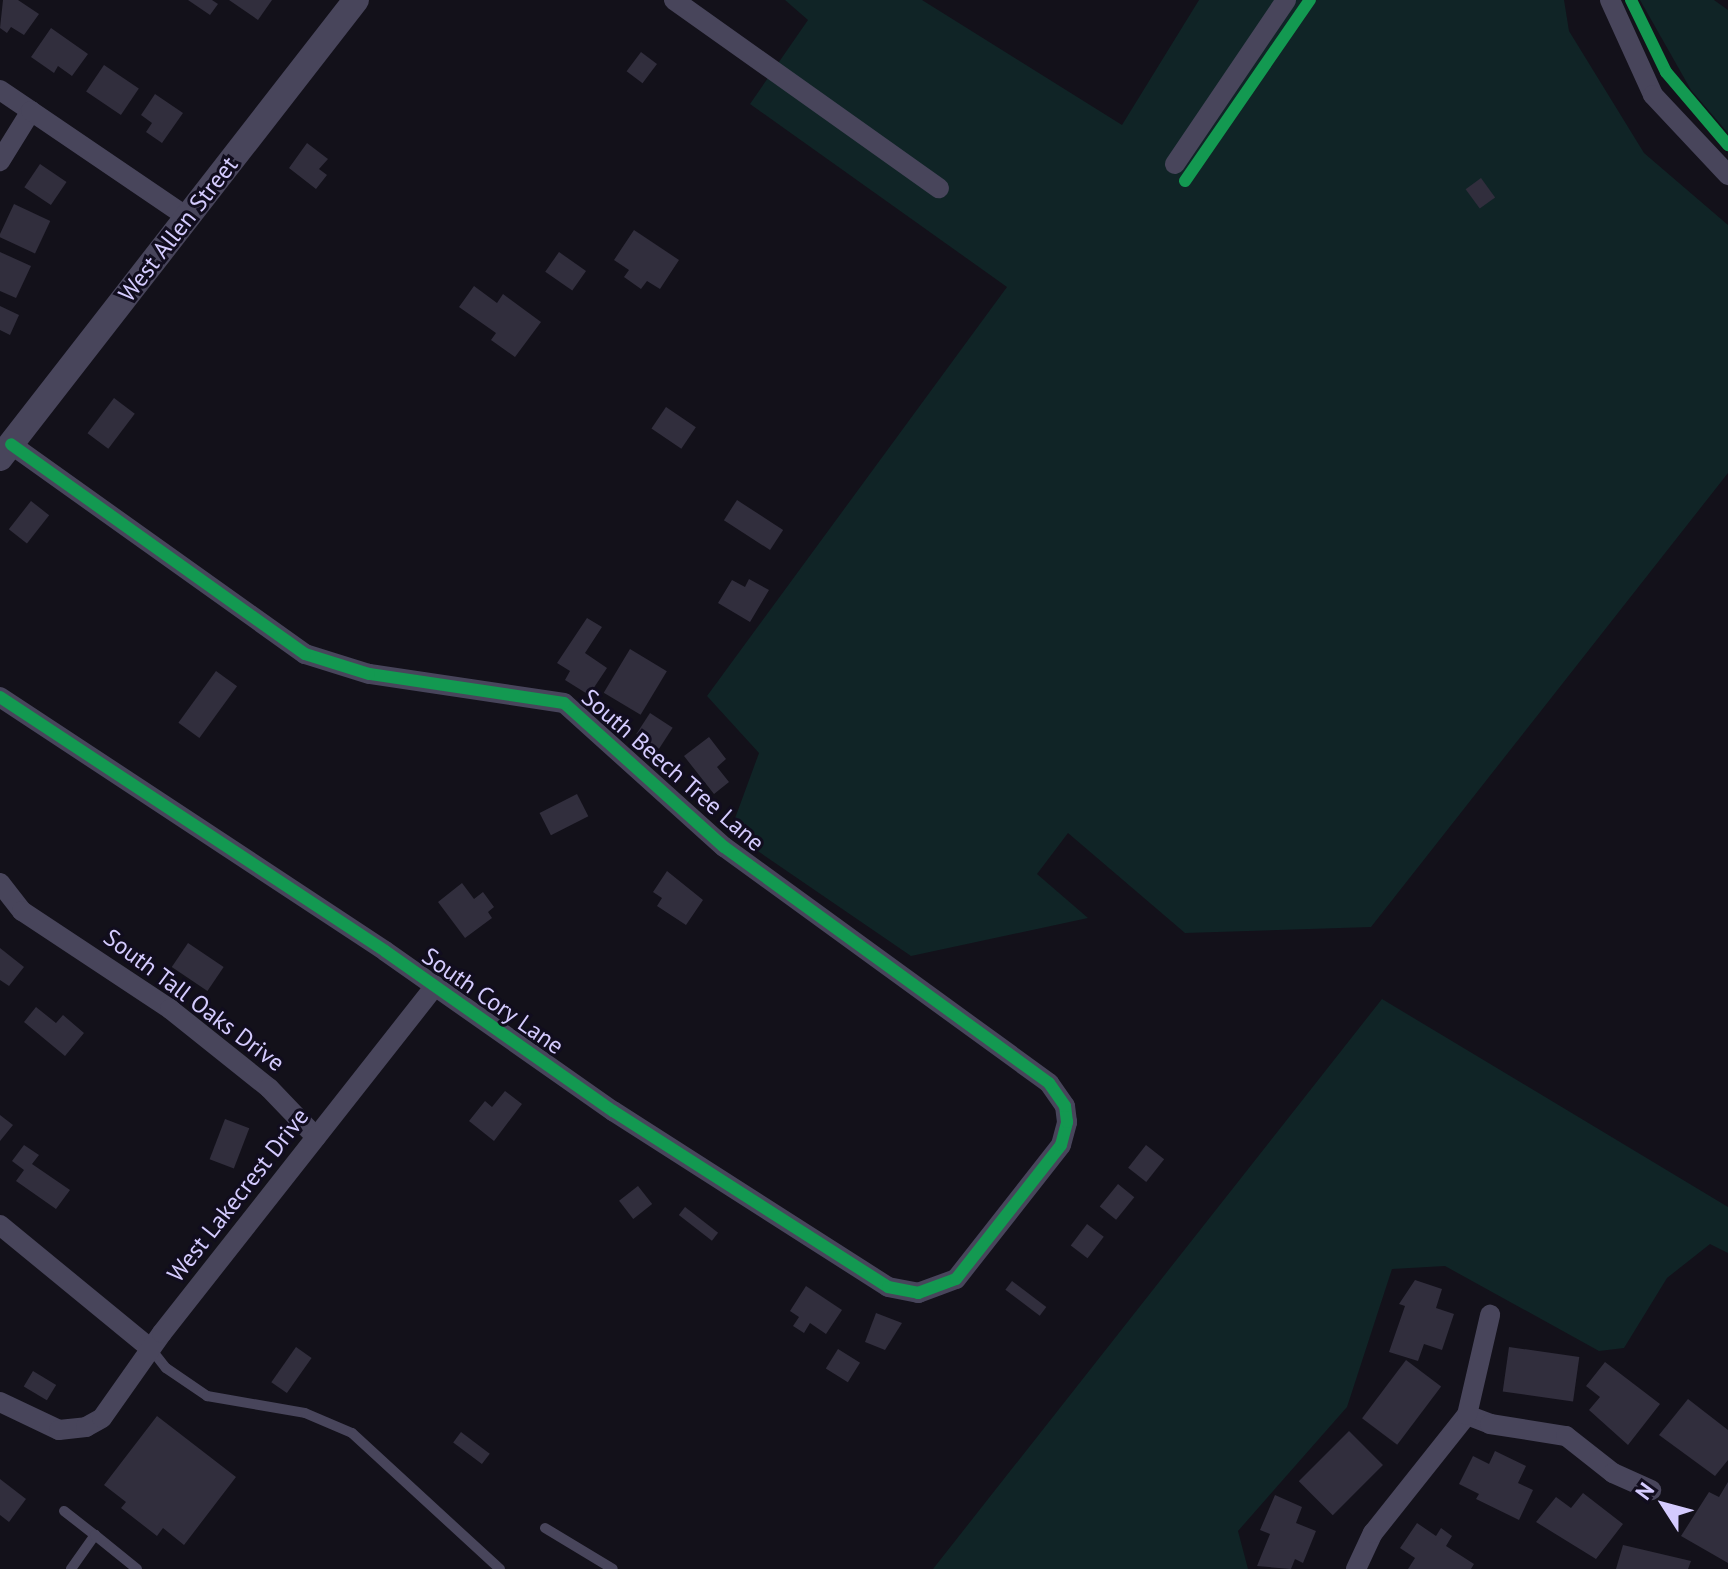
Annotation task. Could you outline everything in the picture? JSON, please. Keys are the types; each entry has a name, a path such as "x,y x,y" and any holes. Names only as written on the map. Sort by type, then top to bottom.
{"street":[{"name":"West Allen Street","path":"6,451 356,0"},
{"path":"674,0 939,188"},
{"path":"1175,164 1286,0"},
{"path":"1610,0 1614,19 1653,95 1728,175"},
{"path":"0,90 187,217"},
{"path":"0,161 31,111"},
{"name":"South Beech Tree Lane","path":"6,451 305,654 369,674 564,703 724,847 1049,1083 1065,1106 1067,1122 1061,1145 969,1267"},
{"name":"South Cory Lane","path":"0,697 435,986 584,1092 875,1280 903,1291 932,1291 969,1267"},
{"name":"South Tall Oaks Drive","path":"0,883 22,911 170,1009 269,1088 316,1137"},
{"name":"West Lakecrest Drive","path":"0,1402 41,1425 78,1429 109,1410 151,1349 435,986"},
{"path":"0,1225 151,1349"},
{"path":"1356,1569 1373,1533 1467,1415 1490,1315"},
{"path":"1467,1415 1566,1436 1613,1473 1651,1490"}],"lane":[{"path":"151,1349 166,1368 207,1396 305,1413 342,1427 500,1569"},
{"path":"64,1511 137,1569"},
{"path":"545,1528 613,1569"},
{"path":"71,1569 95,1535"}],"green space":[{"path":"785,0 922,0 1122,125 1199,0 1564,0 1569,31 1644,153 1728,225 1728,473 1371,927 1185,933 1068,833 1037,874 1088,918 911,956 730,832 759,753 707,696 1007,287 750,104 808,20"},
{"path":"1640,0 1714,0 1728,10 1728,133 1691,90"},
{"path":"1382,999 1728,1207 1728,1253 1710,1244 1667,1278 1624,1348 1599,1351 1445,1266 1392,1269 1347,1407 1238,1531 1248,1569 933,1569"}],"building":[{"path":"3,0 18,0 39,14 24,35 11,27 7,33 0,28"},
{"path":"188,0 212,0 218,4 210,15"},
{"path":"229,0 272,0 258,20"},
{"path":"51,28 88,54 72,76 58,66 54,73 31,57"},
{"path":"641,52 657,64 643,83 627,71"},
{"path":"104,65 139,88 121,115 86,92"},
{"path":"155,94 183,113 162,143 146,132 152,123 141,115"},
{"path":"307,143 328,159 319,169 327,175 316,189 289,168"},
{"path":"40,164 67,182 51,205 24,187"},
{"path":"1481,178 1495,197 1480,209 1466,189"},
{"path":"14,204 50,221 35,254 0,237"},
{"path":"634,230 679,260 660,289 647,281 641,289 624,277 629,270 614,260"},
{"path":"0,252 31,266 16,298 0,291"},
{"path":"559,252 586,271 572,291 545,272"},
{"path":"474,286 497,303 503,294 541,322 515,357 491,340 496,333 459,307"},
{"path":"0,306 19,315 10,335 0,330"},
{"path":"114,398 135,414 108,449 88,433"},
{"path":"666,407 696,427 681,449 651,429"},
{"path":"737,500 783,530 770,550 724,520"},
{"path":"31,501 49,515 27,544 9,529"},
{"path":"749,579 769,590 750,622 718,603 732,580 745,587"},
{"path":"587,618 602,627 585,653 607,668 589,695 565,680 570,671 557,663"},
{"path":"630,649 667,671 641,715 604,693"},
{"path":"216,671 237,686 199,738 178,723"},
{"path":"650,713 673,728 659,749 636,734"},
{"path":"709,737 726,759 717,767 729,782 714,794 684,756"},
{"path":"577,794 588,816 551,835 540,813"},
{"path":"667,871 703,900 686,925 657,906 662,898 653,892"},
{"path":"462,883 474,899 483,892 494,907 488,912 492,918 465,938 438,902"},
{"path":"188,943 224,967 207,991 172,967"},
{"path":"0,948 24,967 9,986 0,980"},
{"path":"36,1007 56,1023 63,1015 84,1033 65,1056 24,1022"},
{"path":"505,1091 522,1104 494,1141 469,1121 485,1101 492,1107"},
{"path":"0,1115 13,1125 0,1141"},
{"path":"225,1119 249,1128 234,1168 210,1159"},
{"path":"24,1145 39,1155 32,1164 70,1190 56,1209 16,1181 24,1170 12,1161"},
{"path":"1146,1145 1164,1159 1146,1182 1128,1168"},
{"path":"1118,1184 1134,1197 1116,1220 1100,1207"},
{"path":"638,1186 652,1204 633,1219 619,1201"},
{"path":"685,1207 718,1233 712,1241 679,1215"},
{"path":"1087,1224 1104,1237 1088,1258 1071,1246"},
{"path":"1415,1280 1442,1289 1436,1308 1454,1314 1442,1350 1424,1344 1418,1361 1389,1352 1405,1306 1399,1304"},
{"path":"1012,1281 1046,1307 1040,1316 1005,1290"},
{"path":"806,1286 842,1310 826,1334 810,1323 804,1333 793,1326 799,1317 790,1311"},
{"path":"876,1313 902,1323 885,1350 865,1342"},
{"path":"296,1347 312,1358 287,1393 271,1382"},
{"path":"1509,1347 1579,1357 1573,1401 1503,1392"},
{"path":"838,1349 860,1363 848,1382 826,1369"},
{"path":"1406,1360 1441,1386 1397,1445 1362,1418"},
{"path":"1605,1362 1660,1404 1628,1445 1589,1410 1600,1397 1586,1386"},
{"path":"33,1371 56,1385 47,1400 24,1386"},
{"path":"1688,1399 1728,1430 1728,1460 1715,1476 1659,1435"},
{"path":"157,1416 236,1477 184,1545 163,1528 157,1536 121,1508 126,1502 104,1485"},
{"path":"1349,1431 1383,1465 1333,1515 1299,1481"},
{"path":"461,1432 490,1454 482,1464 453,1442"},
{"path":"1495,1451 1526,1466 1518,1483 1533,1490 1519,1520 1476,1499 1479,1494 1459,1484 1473,1456 1489,1464"},
{"path":"0,1479 26,1499 9,1522 0,1515"},
{"path":"1728,1482 1728,1563 1681,1536 1709,1492 1719,1497"},
{"path":"1583,1493 1623,1524 1596,1559 1536,1522 1556,1497 1571,1508"},
{"path":"1275,1495 1302,1507 1296,1523 1316,1531 1303,1563 1295,1559 1291,1569 1257,1566 1270,1534 1260,1530"},
{"path":"1417,1523 1436,1536 1441,1528 1452,1536 1446,1546 1474,1564 1471,1569 1408,1569 1415,1558 1400,1548"},
{"path":"1623,1545 1691,1561 1688,1569 1616,1569"}],"cycle path":[{"path":"1185,181 1310,0"},
{"path":"1631,0 1666,72 1728,145"},
{"path":"0,697 385,951 613,1111 888,1287 918,1293 956,1279 1061,1145 1067,1122 1065,1106 1049,1083 724,847 564,703 369,674 305,654 11,444"}]}
